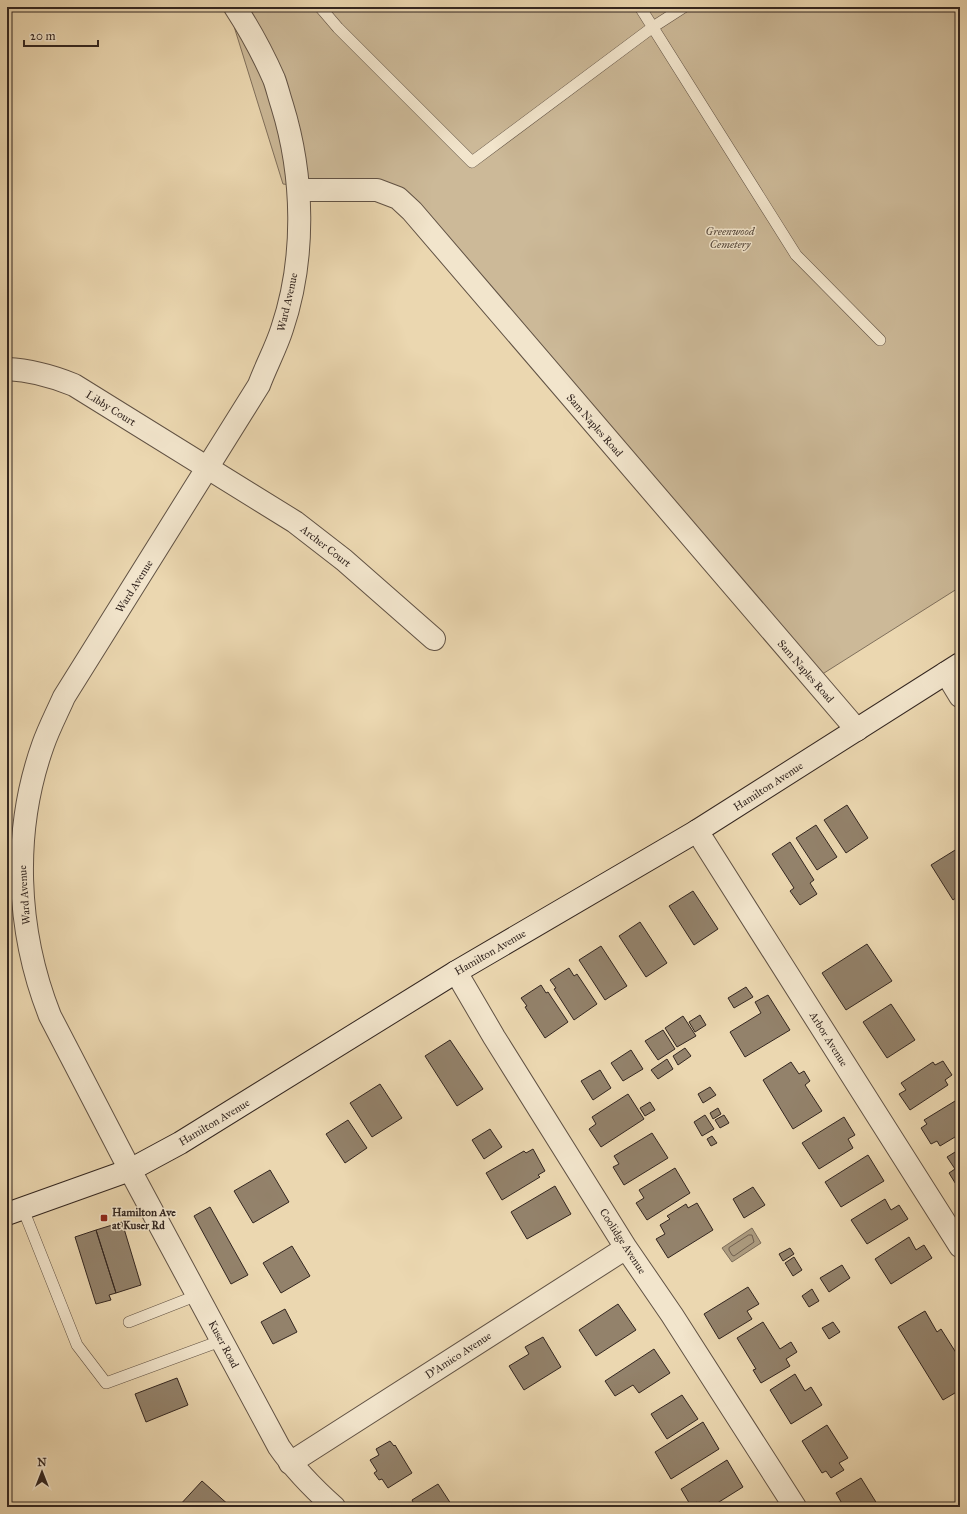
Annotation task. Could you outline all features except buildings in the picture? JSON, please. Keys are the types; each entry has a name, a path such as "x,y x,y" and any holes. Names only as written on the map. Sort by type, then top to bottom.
{"street":[{"name":"Ward Avenue","path":"130,1170 50,1016 44,999 28,942 22,898 22,846 29,795 39,759 43,745 64,697 259,385 282,329 293,284 299,239 299,190 290,130 274,80 255,39 235,7"},
{"name":"Sam Naples Road","path":"299,190 377,190 398,198 412,211 857,730"},
{"name":"Libby Court","path":"7,369 24,370 47,375 74,385 207,468"},
{"name":"Archer Court","path":"207,468 295,522 344,560 434,639"},
{"name":"Hamilton Avenue","path":"15,1211 130,1170 180,1143 456,972 698,831 953,669"},
{"path":"953,669 960,696"},
{"name":"Arbor Avenue","path":"698,831 960,1246"},
{"name":"Coolidge Avenue","path":"456,972 494,1037 626,1248 672,1315 796,1507"},
{"name":"Kuser Road","path":"130,1170 223,1340 279,1447 290,1463 334,1507"},
{"name":"D'Amico Avenue","path":"290,1463 626,1248"}],"lane":[{"path":"320,7 338,28 472,162 653,27 684,7"},
{"path":"640,7 796,255 880,340"},
{"path":"15,1211 78,1345 106,1382 223,1340"},
{"path":"129,1322 198,1295"}],"green space":[{"name":"Greenwood Cemetery","path":"228,7 960,7 960,587 813,680 388,196 283,184"}],"water":[{"path":"752,1228 761,1243 732,1262 722,1248"}],"place":[{"name":"Hamilton Ave at Kuser Rd","path":"104,1218"}]}
